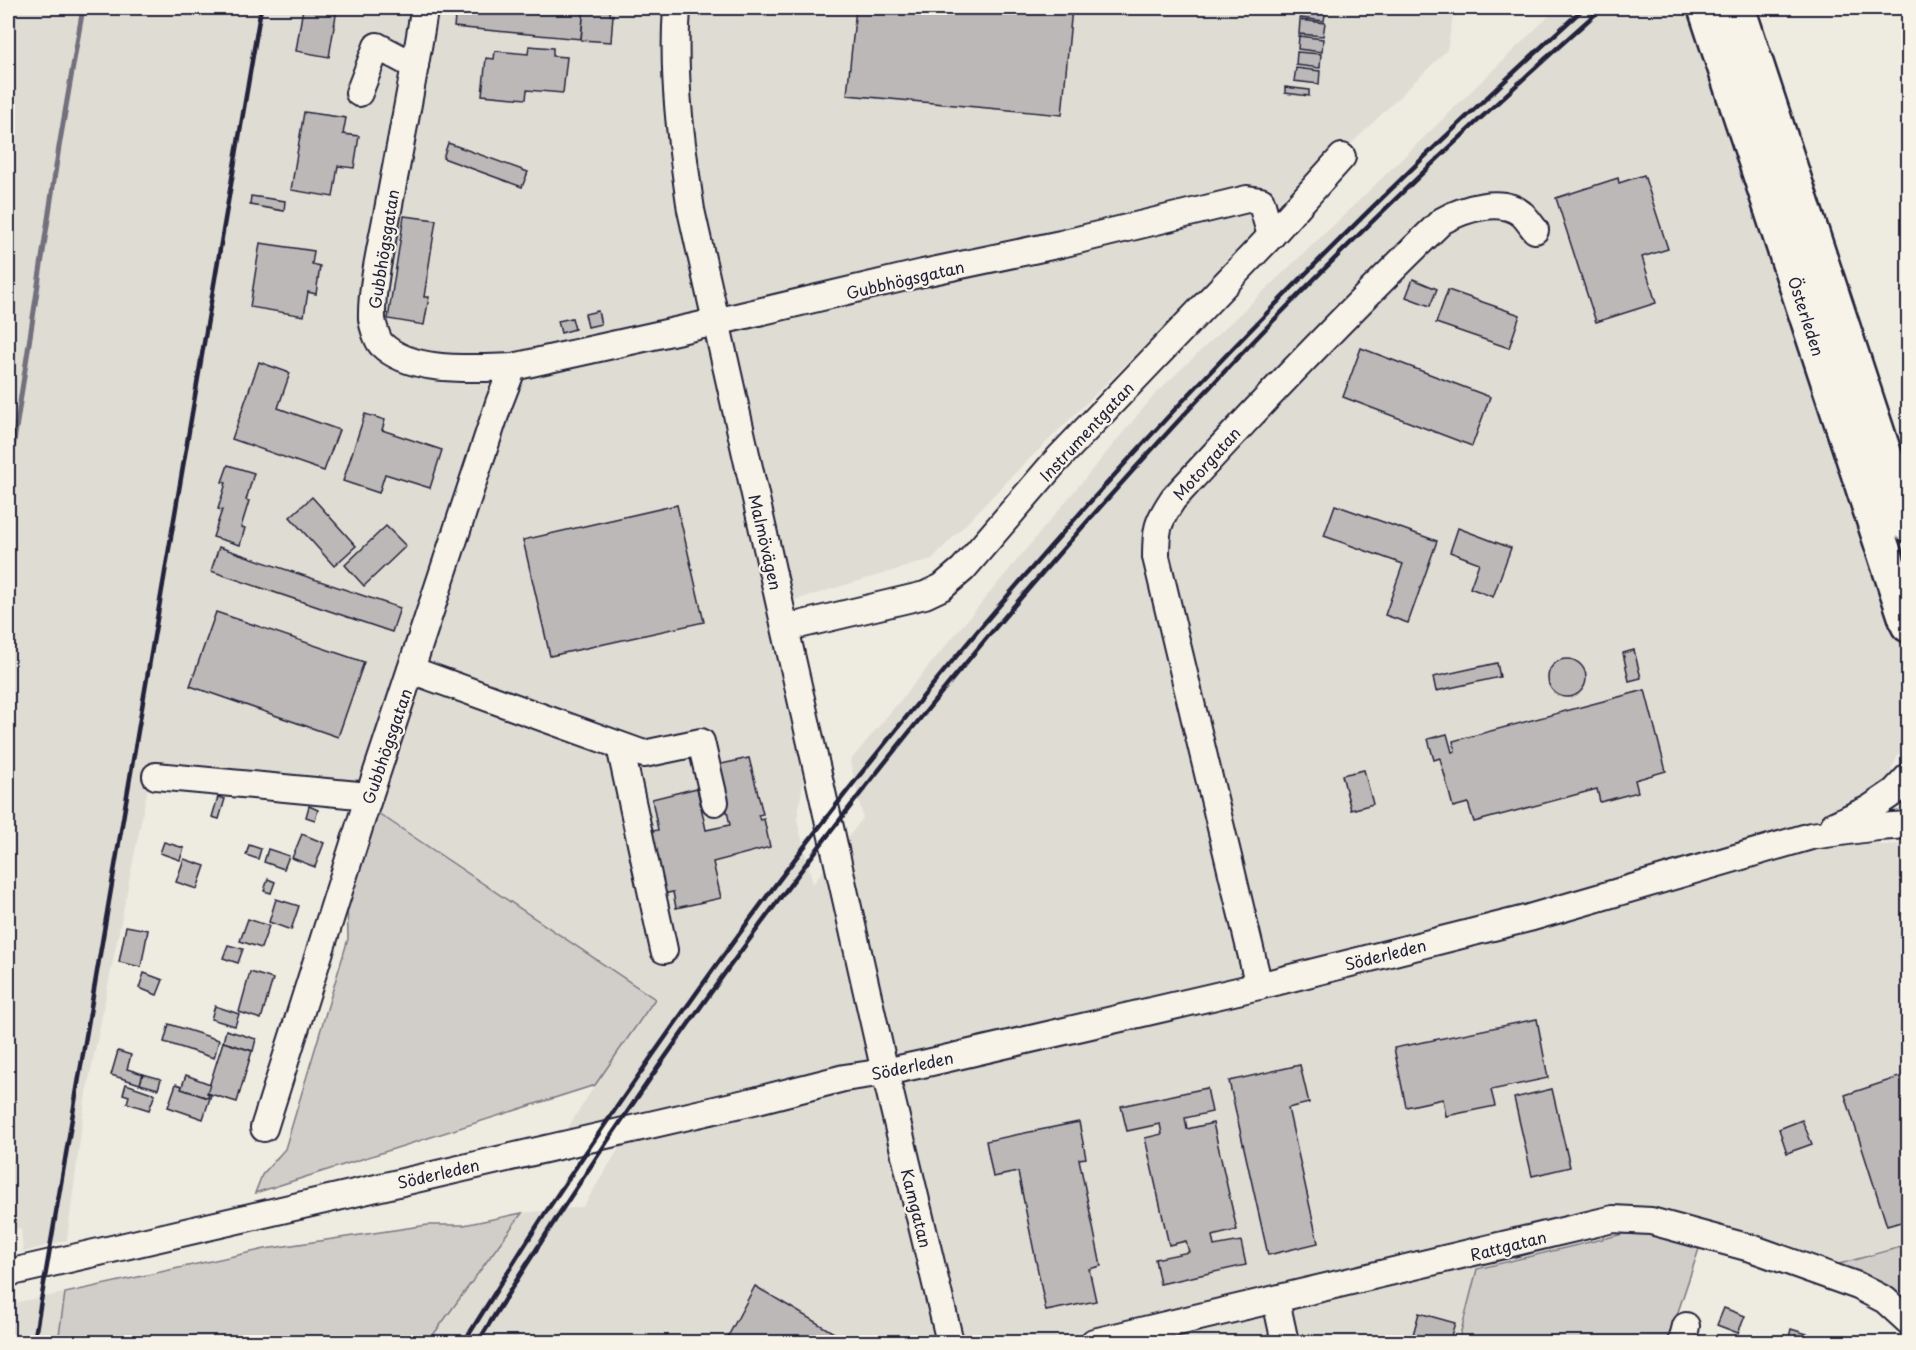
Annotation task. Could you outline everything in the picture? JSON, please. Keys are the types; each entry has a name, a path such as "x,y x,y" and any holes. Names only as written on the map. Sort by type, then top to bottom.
{"main road":[{"name":"Österleden","path":"1705,8 1908,626"},
{"name":"Österleden","path":"1738,8 1908,525"}],"street":[{"name":"Malmövägen","path":"677,8 675,32 678,124 691,210 885,1072"},
{"name":"Gubbhögsgatan","path":"426,32 415,66 381,246 372,321 380,343 394,354 417,362 437,366 473,368 513,367 923,273 1061,244 1248,199 1261,201 1271,236"},
{"path":"359,93 377,46 415,66"},
{"name":"Instrumentgatan","path":"786,628 925,595 942,587 963,569 1054,463 1271,236 1342,157"},
{"name":"Motorgatan","path":"1259,986 1156,557 1156,533 1161,516 1173,499 1273,391 1363,297 1442,221 1455,213 1477,206 1501,206 1522,214 1535,230"},
{"name":"Gubbhögsgatan","path":"264,1128 369,796 499,403 513,367"},
{"path":"411,670 644,754 701,742 715,802"},
{"path":"620,746 664,950"},
{"path":"156,776 369,796"},
{"name":"Söderleden","path":"8,1273 758,1100 844,1078 885,1072 1259,986 1552,912 1811,836 1869,809 1894,792 1908,777"},
{"name":"Söderleden","path":"1811,836 1908,825"},
{"name":"Kamgatan","path":"885,1072 950,1342"},
{"name":"Rattgatan","path":"1094,1342 1276,1301 1613,1219 1651,1221 1754,1249 1858,1286 1885,1300 1908,1321"},
{"path":"1276,1301 1285,1342"}],"shaded area":[{"path":"8,8 1466,8 1453,16 1447,50 1016,472 932,559 765,609 804,776 797,820 813,884 863,818 850,761 1156,393 1341,218 1557,8 1685,8 1817,399 1905,643 1908,665 1908,734 1886,781 1862,800 1880,845 1908,844 1908,1247 1799,1281 1661,1234 1623,1233 1477,1269 1459,1342 428,1342 522,1213 583,1207 642,1111 566,1131 655,999 375,811 152,767 85,1100 67,1240 23,1252 21,1228 8,1230"},
{"path":"375,811 655,999 595,1085 255,1193 262,1175 285,1149 348,939 347,896"},
{"path":"522,1213 428,1342 58,1342 65,1293 265,1249 428,1225 464,1225"},
{"path":"1623,1234 1659,1235 1699,1249 1668,1342 1471,1342 1459,1339 1477,1269"},
{"path":"1908,1245 1908,1311 1832,1266"},
{"path":"65,1293 58,1342 8,1342 8,1304"}],"building":[{"path":"303,8 337,9 329,57 296,51"},
{"path":"456,8 584,8 581,39 454,27"},
{"path":"584,8 610,8 610,15 613,15 611,42 581,40"},
{"path":"856,8 1072,8 1062,115 847,95"},
{"path":"1301,8 1326,8 1324,21 1300,18"},
{"path":"1300,20 1325,23 1323,36 1299,34"},
{"path":"1299,36 1323,39 1322,52 1298,49"},
{"path":"529,46 553,48 553,56 567,57 563,93 527,90 526,99 482,95 486,58 494,59 495,51 528,54"},
{"path":"1297,52 1321,54 1320,68 1296,65"},
{"path":"1296,68 1320,71 1319,84 1294,81"},
{"path":"1285,87 1309,90 1309,96 1285,93"},
{"path":"304,112 346,118 343,134 359,136 354,168 338,166 333,197 291,190"},
{"path":"448,143 528,172 522,187 443,158"},
{"path":"1644,175 1668,249 1642,257 1656,303 1596,322 1556,198 1618,178 1619,183"},
{"path":"251,196 285,201 284,211 250,205"},
{"path":"404,216 436,220 424,297 429,297 424,325 388,319"},
{"path":"260,243 314,251 312,264 320,266 316,294 308,292 304,316 250,307"},
{"path":"1413,279 1437,289 1430,306 1406,297"},
{"path":"1448,290 1520,315 1509,348 1436,323"},
{"path":"598,311 601,324 588,327 585,314"},
{"path":"572,318 575,329 561,333 558,321"},
{"path":"1361,348 1490,397 1472,446 1343,397"},
{"path":"259,362 290,373 278,408 339,430 324,471 232,439"},
{"path":"365,414 385,420 382,430 442,450 430,488 385,474 379,493 343,481"},
{"path":"228,465 254,473 246,500 249,501 241,527 245,528 240,545 213,537 222,510 218,509 226,483 222,482"},
{"path":"312,497 356,546 334,566 290,517"},
{"path":"677,505 704,622 550,656 523,540"},
{"path":"1335,505 1437,541 1408,623 1385,615 1403,564 1324,536"},
{"path":"386,526 406,546 364,586 345,565"},
{"path":"1458,528 1511,548 1493,597 1470,588 1479,563 1450,552"},
{"path":"219,547 400,608 392,632 211,571"},
{"path":"216,612 364,662 338,737 190,686"},
{"path":"1634,650 1641,678 1629,681 1623,653"},
{"path":"1567,659 1581,664 1586,678 1581,692 1567,697 1553,692 1548,678 1553,664"},
{"path":"1497,663 1500,677 1436,691 1433,677"},
{"path":"1645,690 1666,771 1635,780 1638,792 1600,802 1597,789 1474,822 1468,803 1453,807 1440,758 1434,760 1428,739 1447,734 1452,752 1455,751 1453,741"},
{"path":"749,758 763,814 758,815 760,820 764,819 770,847 713,862 721,898 676,908 673,892 658,895 644,833 658,830 652,799 697,788 706,830 730,825 717,765"},
{"path":"1364,770 1373,804 1351,810 1342,775"},
{"path":"218,797 225,799 219,819 212,817"},
{"path":"309,806 318,810 315,820 306,817"},
{"path":"302,834 324,843 315,867 292,858"},
{"path":"164,842 184,848 180,860 160,853"},
{"path":"249,845 261,849 258,859 246,855"},
{"path":"268,849 289,856 284,869 264,862"},
{"path":"184,859 205,866 197,889 176,882"},
{"path":"268,879 275,882 271,893 264,891"},
{"path":"276,899 299,906 291,930 269,922"},
{"path":"248,919 269,926 261,948 240,941"},
{"path":"126,926 148,930 141,967 119,962"},
{"path":"228,945 243,949 238,963 223,958"},
{"path":"250,972 273,979 261,1019 239,1012"},
{"path":"144,973 163,980 157,995 139,988"},
{"path":"215,1006 239,1014 235,1026 211,1019"},
{"path":"1537,1019 1548,1078 1491,1090 1495,1106 1446,1116 1443,1099 1406,1107 1394,1048"},
{"path":"169,1024 219,1040 214,1058 164,1042"},
{"path":"226,1030 256,1039 253,1051 223,1042"},
{"path":"223,1042 252,1051 237,1102 207,1093"},
{"path":"118,1051 131,1055 127,1069 143,1074 140,1084 111,1075"},
{"path":"1300,1065 1309,1103 1288,1108 1318,1243 1268,1255 1229,1081"},
{"path":"143,1074 161,1079 158,1089 140,1084"},
{"path":"1908,1074 1908,1220 1887,1226 1845,1095"},
{"path":"186,1075 210,1084 208,1098 181,1089"},
{"path":"126,1084 155,1094 149,1110 127,1103 129,1096 123,1094"},
{"path":"176,1084 182,1086 181,1089 208,1098 209,1094 211,1095 203,1119 168,1107"},
{"path":"1207,1088 1212,1112 1185,1118 1187,1129 1213,1123 1237,1230 1212,1236 1214,1246 1241,1241 1246,1265 1160,1284 1155,1259 1189,1252 1186,1241 1169,1245 1145,1138 1162,1134 1160,1124 1127,1131 1121,1106"},
{"path":"1552,1089 1570,1167 1532,1176 1514,1098"},
{"path":"1802,1120 1812,1144 1787,1153 1779,1129"},
{"path":"1079,1122 1086,1158 1079,1159 1101,1266 1089,1269 1096,1301 1046,1311 1018,1172 993,1177 986,1141"},
{"path":"755,1286 849,1342 725,1342"},
{"path":"1724,1308 1745,1316 1738,1333 1717,1325"},
{"path":"1419,1313 1455,1323 1449,1342 1411,1342"},
{"path":"1791,1329 1807,1334 1804,1342 1788,1342"},
{"path":"1827,1335 1843,1339 1843,1342 1825,1342"}],"waterway":[{"path":"8,481 59,147 83,8"}],"railway":[{"path":"34,1342 261,8"},
{"path":"464,1342 582,1158 723,956 834,808 1008,595 1191,392 1286,293 1383,196 1584,8"},
{"path":"478,1342 565,1206 655,1072 749,940 847,811 1052,561 1160,441 1351,242 1517,84 1602,8"}]}
